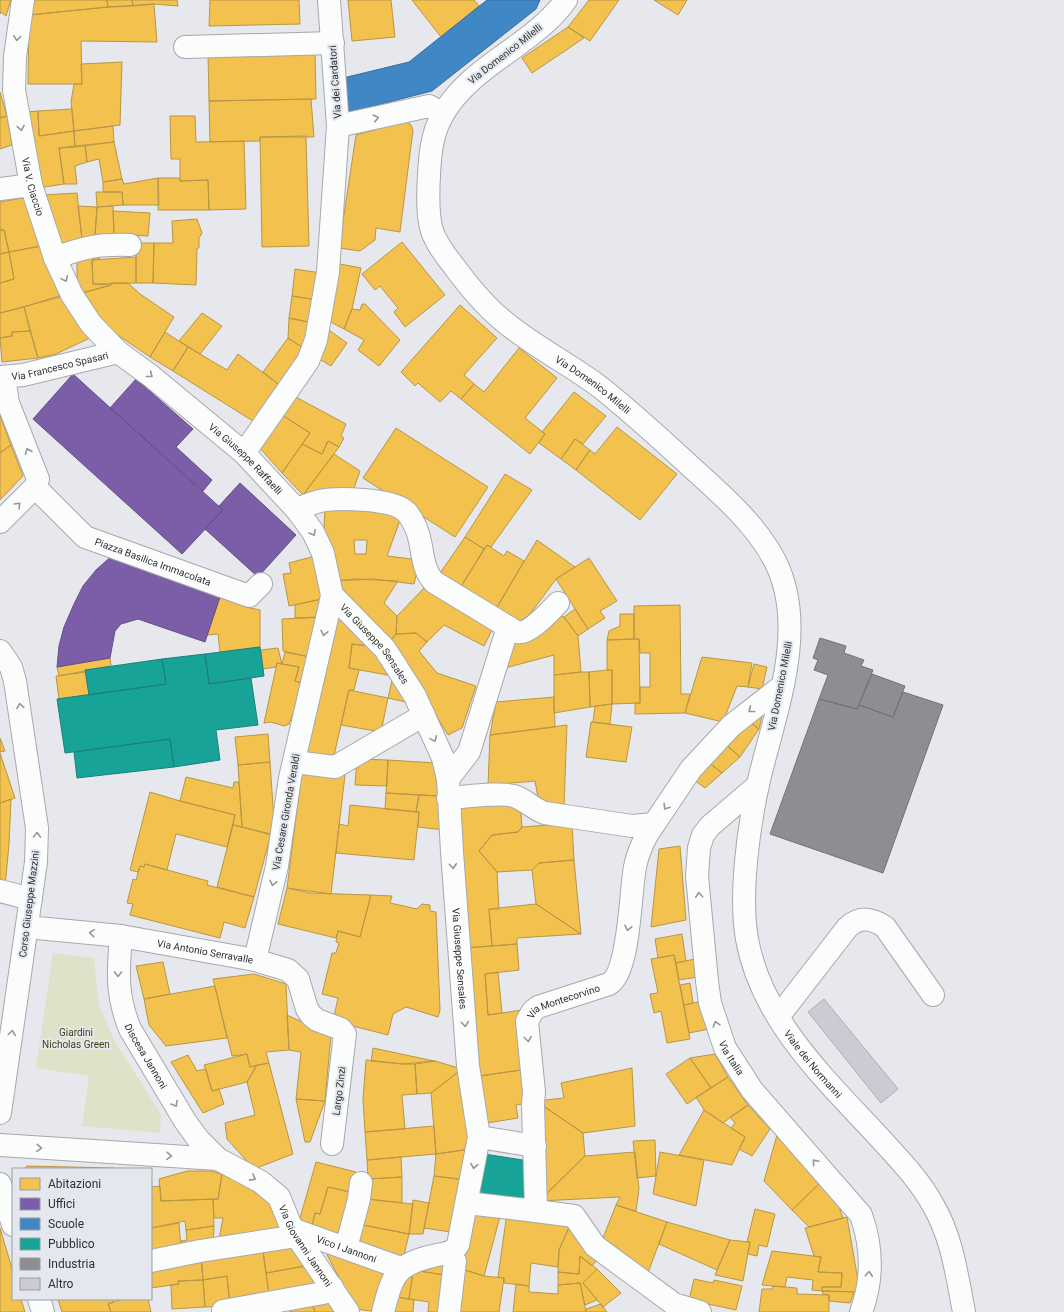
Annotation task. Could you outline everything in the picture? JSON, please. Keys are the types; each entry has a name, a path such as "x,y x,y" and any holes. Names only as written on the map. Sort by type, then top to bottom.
{"street":[{"name":"Via V. Ciaccio","path":"23,0 15,57 14,90 31,185 55,258 72,295 91,324 118,352"},
{"name":"Via dei Cardatori","path":"330,0 338,126 429,106 443,114"},
{"name":"Via Domenico Milelli","path":"566,0 547,22 470,81 454,98 443,114 435,131 431,148 428,209 433,233 445,256 476,294 500,318 574,368 615,399 656,434 731,504 756,532 776,563 784,582 789,607 789,645 782,686 758,785"},
{"path":"185,47 332,43"},
{"path":"0,60 14,90"},
{"path":"244,453 313,352 328,272 338,126"},
{"path":"0,189 31,185"},
{"path":"55,258 82,248 106,244 130,245"},
{"name":"Via Giuseppe Raffaelli","path":"118,352 244,453 297,510 313,532 324,553 332,594"},
{"name":"Via Francesco Spasari","path":"2,377 23,375 118,352"},
{"path":"0,522 35,487 38,479 8,403 2,377"},
{"name":"Piazza Basilica Immacolata","path":"35,487 85,537 249,596 261,584"},
{"path":"297,510 320,501 334,500 378,501 397,506 405,510 417,530 427,573 430,578 434,582 516,632 521,632 536,625 558,603"},
{"name":"Via Giuseppe Sensales","path":"332,594 385,649 415,696 443,758 448,789 468,1066 479,1137 460,1240 450,1253"},
{"name":"Via Cesare Gironda Veraldi","path":"255,960 277,866 290,778 332,594"},
{"path":"508,627 469,752 448,789 508,795 521,799 533,808 545,813 632,826 654,824"},
{"name":"Corso Giuseppe Mazzini","path":"0,651 11,668 15,681 33,792 37,842 36,862 27,927 4,1060 0,1114"},
{"name":"Via Montecorvino","path":"536,1211 533,1104 534,1092 528,1021 533,1011 538,1007 609,984 617,977 631,916 635,866 642,844 691,769 731,726 782,686"},
{"path":"294,762 336,767 424,715"},
{"name":"Viale dei Normanni","path":"758,785 750,825 746,864 746,936 753,965 778,1017 812,1065 898,1157 918,1182 934,1206 953,1257 964,1312"},
{"name":"Via Italia","path":"758,785 710,826 703,835 698,848 697,876 710,1003 725,1048 752,1090 861,1215 868,1236 870,1266 868,1285 861,1312"},
{"path":"0,891 31,899"},
{"path":"778,1017 847,928 853,922 861,919 869,919 878,922 885,927 933,995"},
{"name":"Via Antonio Serravalle","path":"27,927 121,936 255,960 294,974 298,979 307,1009 311,1015 317,1020 340,1029 346,1038"},
{"name":"Discesa Jannoni","path":"121,936 118,976 119,994 128,1024 185,1121 198,1139 218,1159"},
{"name":"Largo Zinzi","path":"332,1144 346,1038"},
{"path":"479,1137 535,1146"},
{"path":"0,1145 218,1159"},
{"name":"Via Giovanni Jannoni","path":"218,1159 270,1189 279,1197 295,1233 348,1312"},
{"path":"346,1248 359,1199 360,1183"},
{"path":"0,1184 12,1222"},
{"path":"467,1204 574,1216 595,1246 674,1304 692,1311"},
{"path":"152,1261 295,1233"},
{"name":"Vico I Jannoni","path":"295,1233 346,1248 401,1268"},
{"path":"383,1312 389,1291 401,1268 408,1263 420,1259 450,1253 455,1261 449,1312"},
{"path":"218,1312 323,1293 332,1287"},
{"path":"39,1300 43,1312"}],"green space":[{"name":"Giardini Nicholas Green","path":"53,953 94,958 99,1005 114,1040 161,1114 160,1133 82,1126 89,1076 36,1068"}],"building: Abitazioni":[{"path":"0,0 11,0 6,16 1,12 0,14"},
{"path":"33,0 107,0 108,7 29,15"},
{"path":"107,0 132,0 133,6 108,7"},
{"path":"132,0 177,0 178,6 154,4 133,6"},
{"path":"210,0 299,0 300,24 209,26"},
{"path":"348,0 391,0 395,37 352,41"},
{"path":"412,0 474,0 479,6 441,37"},
{"path":"589,0 619,0 590,41 568,27"},
{"path":"654,0 687,0 678,15"},
{"path":"154,4 157,42 81,41 82,84 28,84 29,15"},
{"path":"568,27 584,38 532,73 522,58"},
{"path":"315,51 316,99 209,101 208,54"},
{"path":"122,62 120,125 74,131 71,102 74,84 82,84 81,64"},
{"path":"0,92 7,116 0,118"},
{"path":"311,99 314,137 260,137 260,141 210,142 209,101"},
{"path":"72,109 74,131 39,136 38,111"},
{"path":"38,111 39,136 74,131 75,147 59,148 64,184 38,188 27,112"},
{"path":"7,116 12,145 0,149 0,118"},
{"path":"170,116 195,116 196,142 244,141 246,209 209,210 208,180 180,181 180,159 171,159"},
{"path":"402,122 407,122 411,125 413,130 400,232 376,228 375,240 360,251 339,248 356,135"},
{"path":"113,126 114,142 75,147 74,131"},
{"path":"306,136 309,246 262,247 260,137"},
{"path":"114,142 122,179 103,182 99,159 87,162 85,145"},
{"path":"85,145 87,162 75,166 77,184 64,184 59,148"},
{"path":"158,178 180,178 180,181 208,180 209,210 158,210"},
{"path":"158,178 159,205 123,205 122,192 103,192 103,182 122,179 124,184"},
{"path":"96,192 122,192 123,205 97,207"},
{"path":"77,193 82,239 57,247 43,195"},
{"path":"28,197 42,246 9,252 4,230 0,229 0,202"},
{"path":"78,206 97,207 95,235 82,239"},
{"path":"113,206 114,234 95,235 97,207"},
{"path":"113,211 150,213 148,236 114,234"},
{"path":"197,219 202,233 199,238 199,248 197,248 196,285 153,283 154,243 173,243 172,221"},
{"path":"0,230 4,230 9,252 0,254"},
{"path":"402,242 445,295 405,327 394,312 398,308 380,286 375,290 362,274"},
{"path":"136,243 154,243 153,283 136,283"},
{"path":"45,245 60,297 0,313 0,283 14,279 9,252"},
{"path":"9,252 14,279 0,283 0,254"},
{"path":"77,256 100,256 99,259 92,260 93,284 111,285 82,293 77,282"},
{"path":"136,257 136,283 93,284 92,260"},
{"path":"335,263 361,268 352,309 344,329 325,319"},
{"path":"295,269 321,273 317,300 292,296"},
{"path":"111,283 128,283 140,294 174,317 150,357 103,325 82,293 111,285"},
{"path":"65,294 92,337 56,354 38,358 24,307"},
{"path":"292,296 317,300 313,323 289,318"},
{"path":"362,304 365,304 400,340 379,366 358,350 364,340 344,329 352,309 360,310"},
{"path":"460,305 497,338 464,375 474,384 461,399 451,391 440,402 418,383 415,386 401,372"},
{"path":"24,307 30,331 12,332 12,336 0,338 0,313"},
{"path":"202,313 222,326 200,354 179,341"},
{"path":"289,318 313,323 308,351 288,338"},
{"path":"326,328 347,343 331,366 316,357"},
{"path":"30,331 38,358 2,362 0,338 12,336 12,332"},
{"path":"165,332 188,347 173,371 150,357"},
{"path":"288,338 308,351 282,387 263,372"},
{"path":"188,347 227,370 238,354 282,387 256,423 173,371"},
{"path":"519,348 557,378 525,418 545,434 530,454 461,399 474,384 484,392"},
{"path":"574,392 606,416 583,444 575,439 561,459 539,443 545,434 542,432"},
{"path":"292,395 346,424 341,436 344,438 339,447 328,441 322,454 302,444 310,433 279,413"},
{"path":"279,413 310,433 282,473 258,446"},
{"path":"0,415 11,445 0,453"},
{"path":"617,427 677,474 640,520 576,470 590,450 595,454"},
{"path":"396,428 488,487 455,537 363,478"},
{"path":"575,439 590,450 576,470 561,459"},
{"path":"328,441 339,447 303,495 282,473 302,444 322,454"},
{"path":"11,445 23,476 0,500 0,453"},
{"path":"334,454 360,471 352,494 303,495"},
{"path":"505,474 532,490 491,547 487,545 484,549 465,537"},
{"path":"325,503 403,512 387,556 420,560 414,584 373,579 332,581 324,531","holes":["354,540 367,540 366,554 355,554"]},
{"path":"465,537 484,549 457,593 436,579"},
{"path":"537,540 575,567 556,579 519,629 493,614"},
{"path":"487,545 504,556 507,551 524,561 493,614 457,593"},
{"path":"319,555 326,598 289,606 283,574 291,573 289,563"},
{"path":"589,558 617,601 600,611 605,618 588,629 556,579"},
{"path":"356,579 398,581 384,603 397,616 396,634 386,646 332,581"},
{"path":"426,586 496,622 484,646 444,625 427,642 416,633 396,634 397,616"},
{"path":"220,597 246,607 260,610 260,647 220,652 218,634 207,635"},
{"path":"322,599 320,617 295,618 295,605"},
{"path":"680,605 681,694 690,694 685,713 635,714 635,703 640,703 640,687 650,687 650,653 640,653 639,639 634,639 634,606"},
{"path":"575,609 588,629 578,636 564,617"},
{"path":"620,614 634,614 634,639 607,640 609,631 620,626"},
{"path":"332,615 348,615 379,647 352,644 349,668 359,670 354,690 349,690 333,760 301,753"},
{"path":"559,616 564,617 578,636 581,672 554,675 554,655 505,668 514,637"},
{"path":"325,617 314,658 283,651 282,619"},
{"path":"416,633 427,642 419,651 437,673 476,686 462,728 448,735 427,701 386,646 396,634"},
{"path":"639,639 640,703 612,704 612,670 607,670 607,640"},
{"path":"352,644 379,647 410,703 388,698 393,676 349,668"},
{"path":"278,648 282,664 277,663 276,667 263,669 261,650"},
{"path":"285,652 314,658 305,684 295,681 299,667 282,664"},
{"path":"702,657 752,663 748,687 737,686 723,722 685,713"},
{"path":"110,658 111,666 59,676 57,667"},
{"path":"277,663 299,667 295,681 305,684 289,724 284,726 271,722 264,723"},
{"path":"754,664 767,667 762,689 748,687"},
{"path":"612,670 612,704 590,707 589,672"},
{"path":"86,672 89,695 59,699 56,676"},
{"path":"589,672 590,707 554,713 554,675"},
{"path":"349,690 388,698 381,732 341,725"},
{"path":"554,697 555,727 490,735 496,702"},
{"path":"612,704 610,724 593,722 595,706"},
{"path":"762,716 759,729 746,719"},
{"path":"746,719 759,729 740,757 724,743"},
{"path":"591,722 632,727 626,762 586,757"},
{"path":"567,725 564,807 539,803 535,781 488,785 490,735"},
{"path":"268,734 270,762 238,765 235,737"},
{"path":"0,738 5,751 0,752"},
{"path":"724,743 740,757 722,773 707,761"},
{"path":"0,753 15,798 0,803"},
{"path":"357,759 388,760 387,786 355,785"},
{"path":"388,760 436,763 440,796 386,793"},
{"path":"707,761 722,773 705,788 694,780"},
{"path":"270,762 275,836 242,827 238,765"},
{"path":"302,770 345,775 331,894 287,888"},
{"path":"186,777 233,788 234,782 239,782 242,827 233,825 235,815 180,801"},
{"path":"150,792 235,815 227,847 176,834 167,870 145,864 144,867 140,866 138,872 130,870"},
{"path":"386,793 419,795 416,812 385,809"},
{"path":"419,795 440,796 444,830 418,827 419,812 416,812"},
{"path":"11,799 5,886 0,885 0,803"},
{"path":"520,803 522,827 518,832 492,835 479,851 497,872 499,909 489,909 492,946 464,948 456,807"},
{"path":"350,805 419,812 414,860 336,853 339,824 348,826"},
{"path":"572,823 574,860 539,863 532,870 497,872 479,851 492,835 518,832 522,827"},
{"path":"233,825 271,834 254,897 217,887"},
{"path":"680,846 686,920 651,927 659,849"},
{"path":"574,860 581,934 536,904 532,870 539,863"},
{"path":"145,864 208,881 207,885 254,897 245,928 224,922 220,938 130,915 133,904 127,903 133,879 136,880 140,866 144,867"},
{"path":"287,888 310,893 371,895 360,937 338,931 336,938 278,924"},
{"path":"371,895 392,896 390,903 417,909 422,904 430,905 430,911 436,912 440,1010 438,1017 406,1007 393,1014 388,1035 333,1021 338,998 322,994 332,953 336,953 339,943 336,942 338,931 360,937"},
{"path":"536,904 581,934 517,938 517,944 492,946 489,909"},
{"path":"682,934 686,961 676,963 674,955 658,958 655,939"},
{"path":"517,944 519,970 485,974 488,1015 522,1010 528,1069 473,1077 464,948"},
{"path":"674,955 690,1039 667,1043 661,1011 654,1013 650,994 658,993 651,959"},
{"path":"695,959 698,977 679,980 676,963"},
{"path":"163,962 170,994 144,999 136,966"},
{"path":"498,972 502,1013 488,1015 485,974"},
{"path":"254,974 286,984 289,1050 266,1052 269,1063 250,1067 247,1054 232,1056 213,979"},
{"path":"690,983 693,1003 684,1005 680,985"},
{"path":"215,986 227,1038 166,1046 149,1025 144,999"},
{"path":"703,1001 709,1029 689,1033 684,1005"},
{"path":"287,1015 331,1035 325,1101 296,1099 301,1052 289,1050"},
{"path":"373,1048 435,1061 403,1064 371,1061"},
{"path":"247,1054 250,1067 257,1065 247,1082 212,1091 204,1065"},
{"path":"715,1054 728,1077 711,1088 690,1058"},
{"path":"188,1055 197,1071 206,1069 212,1091 219,1089 224,1104 203,1113 171,1062"},
{"path":"690,1058 711,1088 687,1104 666,1074"},
{"path":"366,1060 415,1064 417,1094 402,1095 405,1129 365,1132 363,1099"},
{"path":"435,1061 462,1069 431,1093 417,1094 415,1064"},
{"path":"269,1063 293,1154 254,1169 227,1139 225,1123 255,1115 247,1082 257,1065"},
{"path":"632,1068 635,1126 583,1133 536,1101 564,1098 561,1083"},
{"path":"462,1069 471,1149 436,1154 431,1093"},
{"path":"528,1069 529,1103 516,1105 518,1118 481,1124 473,1077"},
{"path":"728,1077 748,1105 723,1123 704,1110 696,1097"},
{"path":"296,1099 325,1101 310,1142 305,1142"},
{"path":"536,1101 583,1133 585,1156 539,1201"},
{"path":"748,1105 770,1129 752,1156 739,1149 745,1137 731,1128 735,1123 730,1117"},
{"path":"704,1110 745,1137 732,1165 679,1155"},
{"path":"434,1126 436,1154 367,1160 365,1132"},
{"path":"777,1135 820,1183 792,1210 764,1181"},
{"path":"655,1140 656,1176 637,1178 633,1141"},
{"path":"471,1149 466,1180 434,1176 436,1154"},
{"path":"635,1152 639,1189 636,1211 616,1205 620,1197 539,1201 585,1156"},
{"path":"660,1152 704,1160 696,1206 653,1194"},
{"path":"401,1157 402,1177 368,1179 367,1160"},
{"path":"316,1162 356,1172 350,1192 328,1187 320,1214 315,1213 311,1230 298,1225"},
{"path":"27,1166 114,1168 25,1168"},
{"path":"187,1171 211,1171 222,1174 218,1199 161,1201 159,1179"},
{"path":"222,1174 262,1188 284,1228 218,1245 223,1218 214,1218 213,1199 218,1199"},
{"path":"434,1176 466,1180 457,1233 424,1228"},
{"path":"402,1177 402,1203 367,1199 368,1179"},
{"path":"820,1183 836,1198 843,1218 809,1227 792,1210"},
{"path":"160,1186 161,1201 213,1199 214,1226 186,1230 185,1221 152,1228 152,1187"},
{"path":"328,1187 350,1192 337,1239 311,1230 315,1213 320,1214"},
{"path":"367,1199 413,1204 409,1234 363,1225"},
{"path":"413,1200 429,1203 423,1234 409,1234"},
{"path":"616,1205 667,1222 646,1278 601,1243"},
{"path":"476,1208 501,1213 484,1276 459,1268"},
{"path":"755,1209 775,1214 767,1247 759,1245 757,1256 748,1254 750,1242 747,1242"},
{"path":"507,1213 572,1221 559,1250 558,1267 531,1263 529,1286 504,1283 504,1278 498,1277"},
{"path":"847,1217 860,1292 822,1291 822,1287 841,1287 842,1273 818,1272 821,1257 814,1256 805,1228"},
{"path":"572,1221 601,1255 592,1266 580,1256 579,1274 558,1272 559,1250"},
{"path":"667,1222 730,1240 717,1270 659,1244"},
{"path":"179,1223 181,1251 152,1258 152,1228"},
{"path":"363,1225 409,1234 402,1264 358,1249"},
{"path":"214,1226 213,1246 181,1251 181,1241 187,1240 186,1230"},
{"path":"0,1228 12,1269 12,1300 21,1300 25,1312 0,1312"},
{"path":"730,1240 750,1242 743,1281 715,1275"},
{"path":"286,1241 305,1266 266,1273 262,1244"},
{"path":"262,1244 270,1301 230,1306 227,1276 203,1280 201,1254"},
{"path":"334,1247 393,1267 378,1312 356,1309 327,1255"},
{"path":"772,1251 821,1257 818,1272 842,1273 841,1287 822,1287 822,1291 812,1290 813,1280 787,1277 785,1287 762,1285"},
{"path":"201,1254 203,1280 178,1281 179,1284 152,1288 152,1265"},
{"path":"580,1256 597,1269 583,1283 597,1300 585,1305 580,1283 558,1285 558,1272 579,1274"},
{"path":"427,1263 451,1265 450,1276 413,1270"},
{"path":"305,1266 322,1288 270,1301 266,1273"},
{"path":"414,1267 409,1299 391,1296"},
{"path":"459,1268 484,1276 504,1278 499,1312 454,1312"},
{"path":"597,1269 621,1293 603,1307 583,1283"},
{"path":"413,1270 450,1276 446,1312 428,1312 429,1302 409,1299"},
{"path":"227,1276 230,1306 205,1307 203,1280"},
{"path":"694,1279 713,1283 714,1280 742,1286 736,1310 689,1300"},
{"path":"203,1280 205,1307 172,1309 171,1285 179,1284 178,1281"},
{"path":"580,1283 586,1312 513,1312 516,1284 529,1286 529,1292 558,1294 558,1285"},
{"path":"773,1286 797,1288 797,1294 829,1295 829,1312 759,1312 762,1289 772,1289"},
{"path":"822,1291 854,1292 850,1303 829,1301 829,1295 823,1294"},
{"path":"331,1293 342,1312 315,1312 310,1298"},
{"path":"391,1296 414,1300 413,1312 387,1312"},
{"path":"310,1298 315,1312 290,1312 287,1304"},
{"path":"58,1300 112,1300 113,1302 108,1304 111,1312 62,1312"},
{"path":"119,1300 148,1300 151,1312 111,1312 108,1304"},
{"path":"601,1304 607,1312 586,1312 586,1309"}],"building: Uffici":[{"path":"73,374 223,510 182,554 33,419"},
{"path":"136,379 193,429 176,447 212,480 203,491 110,408"},
{"path":"240,483 296,535 258,577 205,529 223,510 219,506"},
{"path":"114,554 220,597 205,642 138,619 121,624 115,631 110,658 57,667 59,646 64,627 83,586 96,570"}],"building: Scuole":[{"path":"487,0 540,0 536,9 432,91 346,113 343,78 409,62"}],"building: Pubblico":[{"path":"260,647 264,676 209,684 205,654"},
{"path":"205,654 209,684 251,678 258,725 216,730 220,760 174,767 170,739 65,753 57,699 166,684 162,659"},
{"path":"162,659 166,684 89,695 85,670"},
{"path":"170,739 174,767 77,778 74,752"},
{"path":"484,1154 529,1161 522,1205 478,1199"}],"building: Industria":[{"path":"820,638 846,646 844,653 864,660 861,666 873,670 857,709 819,699 828,675 814,670 818,660 813,658"},
{"path":"872,674 905,686 893,717 859,705"},
{"path":"903,692 943,705 883,873 770,834 819,699 857,709 859,705 893,717"}],"building: Altro":[{"path":"824,999 898,1089 881,1103 808,1012"}]}
